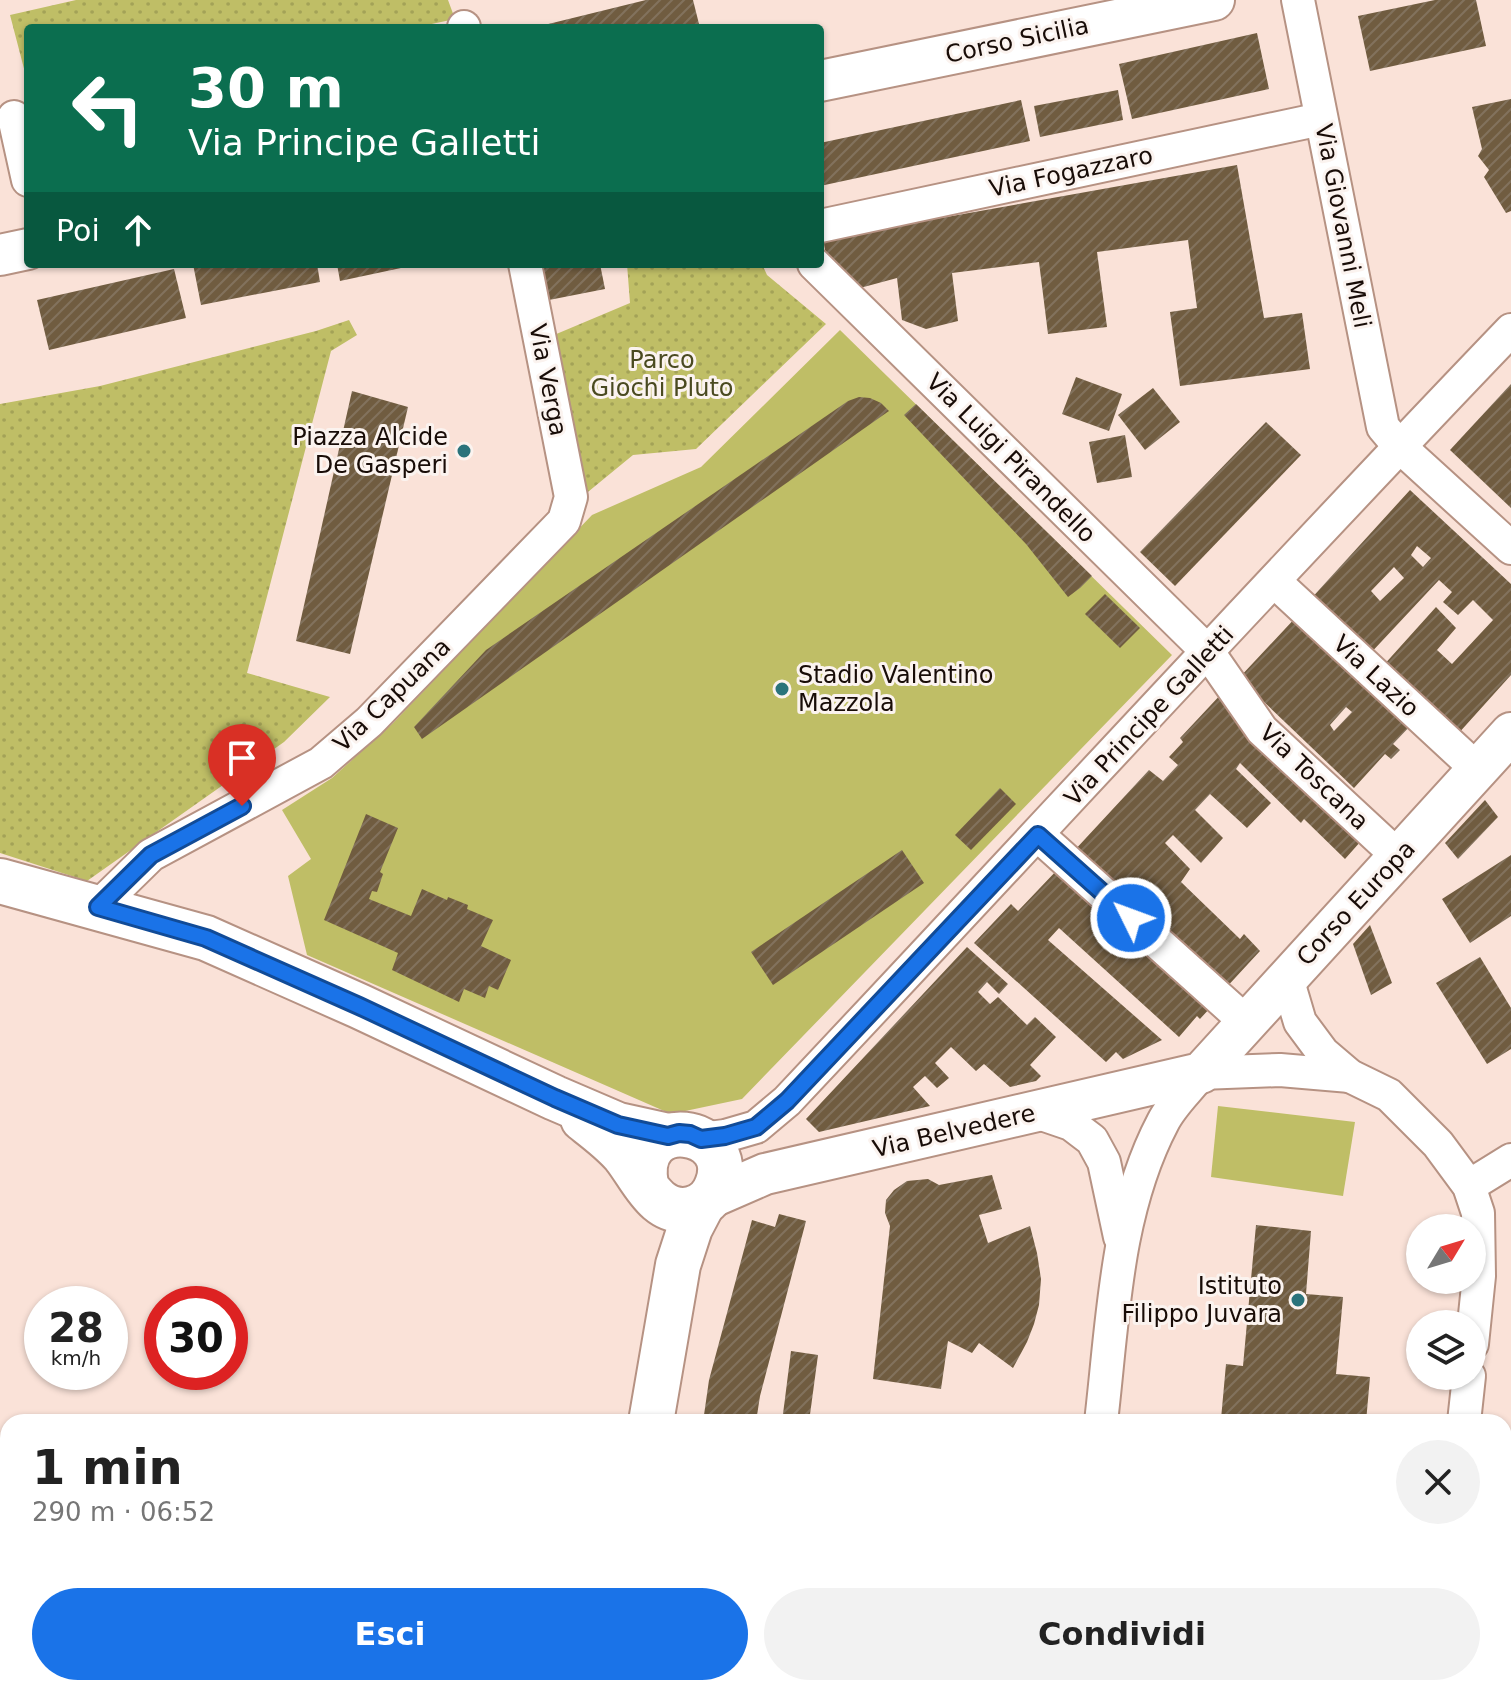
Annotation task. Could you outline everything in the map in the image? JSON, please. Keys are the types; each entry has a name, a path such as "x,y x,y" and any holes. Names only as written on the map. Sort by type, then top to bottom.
{"main road":[{"path":"0,881 206,938 618,1125 684,1137 710,1146 720,1166 720,1177 717,1188 690,1228 678,1265 652,1414"},
{"path":"555,1098 608,1138 660,1203 670,1208 692,1209 706,1201"},
{"path":"668,1331 662,1267 644,1173 649,1151 657,1142 684,1137"}],"street":[{"name":"Corso Sicilia","path":"824,80 1214,0"},
{"name":"Via Giovanni Meli","path":"1298,0 1383,427 1399,446 1511,548"},
{"path":"14,117 24,162"},
{"name":"Via Fogazzaro","path":"824,225 1321,119"},
{"path":"0,255 24,250"},
{"name":"Via Verga","path":"526,268 571,497"},
{"name":"Via Luigi Pirandello","path":"818,268 1208,652"},
{"name":"Via Principe Galletti","path":"684,1137 725,1136 756,1127 798,1089 1511,330"},
{"name":"Via Capuana","path":"98,907 151,855 321,763 369,722 564,521 571,497"},
{"name":"Via Lazio","path":"1274,581 1478,770"},
{"name":"Via Toscana","path":"1208,652 1262,730 1399,857"},
{"name":"Corso Europa","path":"1201,1073 1511,733"},
{"path":"1038,835 1246,1022"},
{"path":"1287,978 1300,1022 1323,1053 1350,1076 1389,1095 1438,1144 1469,1186 1478,1213 1479,1276 1476,1310"},
{"path":"1102,1414 1121,1244 1142,1170 1164,1119 1201,1073 1280,1070 1350,1076"},
{"name":"Via Belvedere","path":"706,1201 765,1174 1201,1073"},
{"path":"1036,1112 1071,1124 1092,1140 1104,1162 1121,1244"},
{"path":"756,1127 751,1152 756,1165 765,1174"},
{"path":"1469,1186 1511,1160"}],"green space":[{"path":"76,0 448,0 455,19 432,24 24,24 24,69 10,15"},
{"name":"Parco Giochi Pluto","path":"627,268 764,268 767,275 826,324 696,449 633,455 583,496 554,335 630,303"},
{"path":"349,320 357,335 331,351 247,673 330,697 284,742 87,881 0,853 0,404 100,386"},
{"name":"Stadio Valentino Mazzola","path":"840,330 1172,655 742,1099 671,1114 307,955 288,876 311,859 282,810 332,778 393,723 592,515 701,467"},
{"path":"1218,1106 1355,1122 1343,1196 1211,1177"}],"building":[{"path":"646,0 693,0 699,24 548,24"},
{"path":"1435,0 1476,0 1486,46 1370,71 1358,16"},
{"path":"1257,33 1269,89 1132,119 1119,64"},
{"path":"1118,90 1123,120 1040,137 1034,106"},
{"path":"1511,99 1511,211 1506,213 1484,177 1489,170 1478,156 1482,149 1472,107"},
{"path":"1021,100 1030,141 824,185 824,142"},
{"path":"1237,165 1264,318 1302,313 1310,369 1180,386 1170,312 1197,308 1188,240 1097,252 1107,327 1048,334 1039,262 952,273 958,321 926,329 902,320 897,278 860,288 827,260 824,239"},
{"path":"194,268 318,268 320,282 201,305"},
{"path":"338,268 401,268 340,281"},
{"path":"542,268 601,268 605,289 549,300"},
{"path":"174,269 186,318 49,350 37,300"},
{"path":"1076,377 1122,394 1109,431 1062,414"},
{"path":"1511,384 1511,508 1450,450"},
{"path":"1153,388 1180,422 1145,450 1118,415"},
{"path":"352,391 408,407 350,654 296,641"},
{"path":"859,397 881,403 889,411 422,739 414,727 486,650 848,401"},
{"path":"916,404 1092,576 1080,588 1068,597 1026,544 904,415"},
{"path":"1266,422 1301,455 1175,586 1140,552"},
{"path":"1125,435 1132,477 1097,483 1089,442"},
{"path":"1410,490 1511,584 1511,675 1457,735 1382,667 1436,607 1456,628 1437,650 1452,664 1493,620 1473,600 1458,615 1443,602 1452,592 1439,580 1367,657 1308,602","holes":["1417,546 1431,558 1423,567 1411,555","1394,567 1404,578 1380,601 1371,591"]},
{"path":"1105,594 1140,628 1120,648 1085,614"},
{"path":"1298,615 1413,723 1393,744 1400,750 1391,759 1385,754 1354,788 1239,678","holes":["1346,707 1352,712 1334,731 1330,725"]},
{"path":"1224,691 1361,841 1345,859 1304,819 1301,823 1240,763 1236,769 1271,803 1247,828 1210,794 1195,810 1223,838 1201,863 1173,835 1165,843 1190,869 1181,882 1240,939 1244,934 1260,951 1223,991 1073,852 1149,770 1163,781 1178,765 1169,757 1183,742 1180,738"},
{"path":"1000,788 1016,804 971,850 955,835"},
{"path":"1485,800 1498,817 1458,859 1445,843"},
{"path":"366,814 398,828 380,872 383,874 377,892 372,891 369,899 411,916 422,889 468,905 467,909 493,920 481,946 511,960 498,990 489,986 485,998 464,989 459,1002 392,970 398,953 324,920"},
{"path":"902,850 924,883 773,985 751,952"},
{"path":"1511,855 1511,916 1470,943 1442,899"},
{"path":"1059,868 1211,1007 1200,1019 1197,1016 1179,1037 1059,928 1048,940 1162,1040 1123,1059 1116,1052 1106,1062 974,943 1011,904 1018,911"},
{"path":"1370,925 1392,983 1371,995 1353,944"},
{"path":"967,947 1008,984 999,994 987,982 978,992 990,1004 998,997 1027,1025 1035,1017 1056,1037 1030,1065 1041,1076 1036,1081 1010,1087 984,1064 976,1071 951,1047 935,1063 949,1078 937,1088 925,1076 913,1087 930,1106 819,1132 806,1119"},
{"path":"1480,957 1511,1008 1511,1049 1487,1064 1436,983"},
{"path":"992,1175 1002,1209 979,1215 988,1243 1030,1226 1041,1279 1034,1324 1013,1368 979,1343 972,1353 948,1341 941,1389 873,1379 890,1226 885,1213 886,1200 907,1181 928,1179 939,1185"},
{"path":"779,1214 806,1221 757,1414 704,1414 709,1380 752,1220 775,1227"},
{"path":"1256,1225 1311,1231 1306,1294 1343,1297 1336,1374 1370,1377 1367,1414 1221,1414 1226,1364 1243,1366"},
{"path":"791,1351 818,1355 810,1414 783,1414"}],"place":[{"name":"Piazza Alcide De Gasperi","path":"464,451"},
{"name":"Stadio Valentino Mazzola","path":"782,689"},
{"name":"Istituto Filippo Juvara","path":"1298,1300"}],"route":[{"path":"242,806 151,855 98,907 206,938 618,1125 668,1136 690,1134 701,1139 756,1127 787,1101 1038,835 1131,918"}]}
